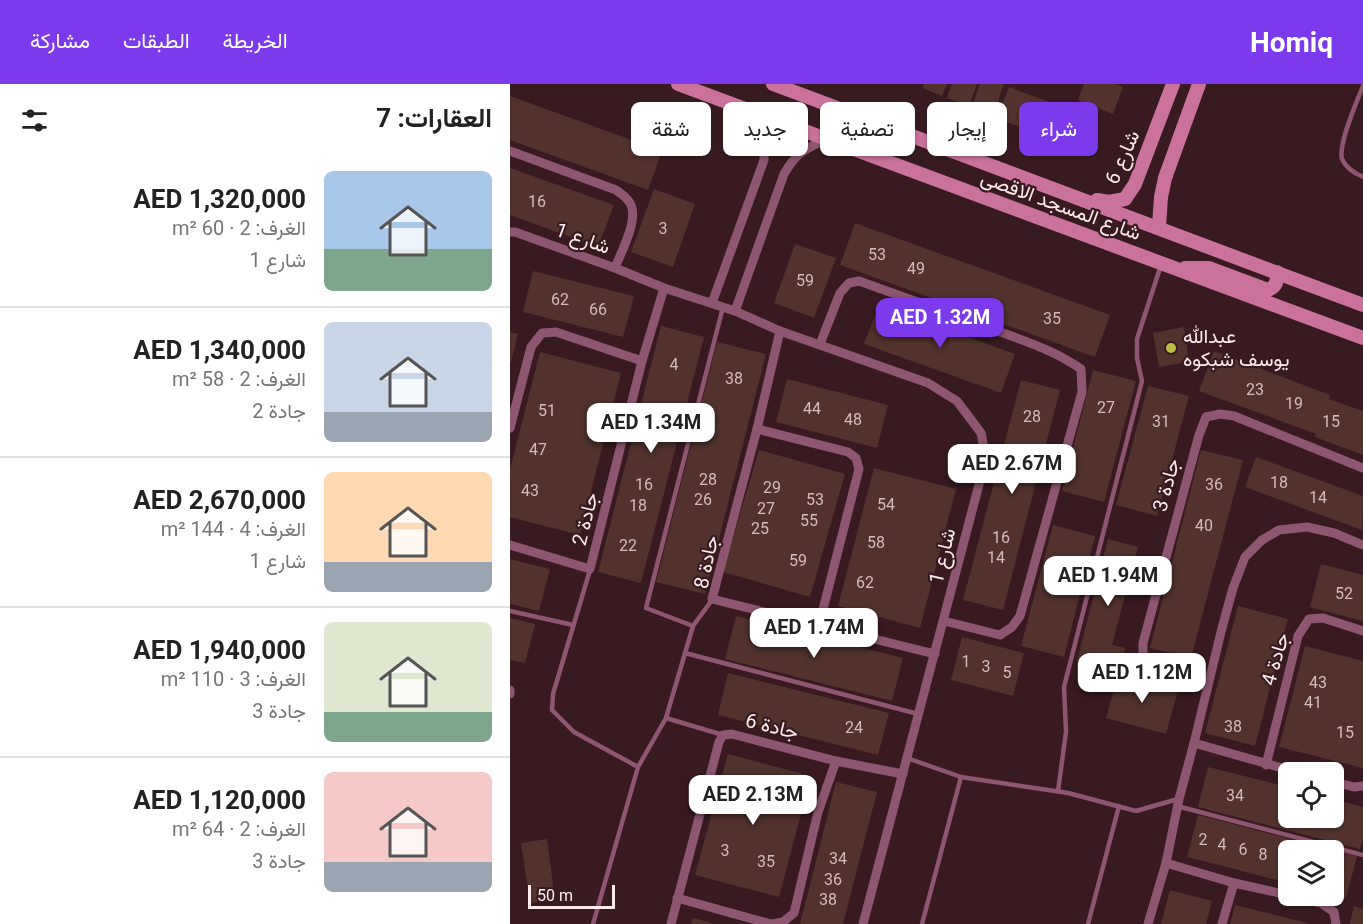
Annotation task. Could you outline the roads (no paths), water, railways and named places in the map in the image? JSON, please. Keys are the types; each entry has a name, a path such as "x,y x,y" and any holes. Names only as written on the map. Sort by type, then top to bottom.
{"main road":[{"name":"شارع المسجد الاقصى","path":"678,84 727,102"},
{"name":"شارع المسجد الاقصى","path":"773,84 1363,305"},
{"name":"شارع 6","path":"1076,197 1109,202 1125,199 1135,184 1173,84"},
{"path":"1159,227 1165,178 1199,84"},
{"path":"1149,148 1173,156"},
{"name":"شارع المسجد الاقصى","path":"872,156 1363,338"},
{"path":"1168,265 1209,268 1268,290 1274,288 1277,282 1277,272"}],"street":[{"path":"735,311 784,174 792,159 820,142"},
{"path":"510,151 616,190 626,197 632,208 632,222 615,268"},
{"path":"712,303 764,156"},
{"name":"شارع 1","path":"510,232 615,268 664,288 735,311 780,331 928,383 957,401 981,433 986,458 863,924"},
{"path":"820,344 840,293 849,283 859,281 1051,351 1081,369 1082,392 1020,616 1012,627 1000,635 944,621"},
{"name":"جادة 2","path":"510,545 591,569 642,361 664,288"},
{"name":"جادة 8","path":"780,331 758,429 712,599 935,654"},
{"path":"510,428 531,347 542,333 556,332 642,361"},
{"name":"جادة 3","path":"1207,686 1156,669 1143,658 1143,643 1199,435 1206,417 1220,414 1234,416 1363,468"},
{"path":"758,429 848,452 856,458 859,469 819,625"},
{"path":"1148,924 1166,863 1178,803 1207,686 1233,588 1245,557 1262,540 1279,530 1307,527 1334,533 1363,545"},
{"name":"جادة 4","path":"1266,765 1298,636 1310,620 1323,618 1363,631"},
{"name":"جادة 6","path":"670,924 718,742 723,735 732,734 836,761 903,774"},
{"path":"1194,743 1278,768"},
{"path":"677,898 771,924 783,922 794,913 818,812 836,761"},
{"path":"1344,784 1363,786"},
{"path":"1166,863 1234,883 1278,893"},
{"path":"1222,924 1234,883"},
{"path":"1325,906 1334,912 1336,924"}],"lane":[{"path":"1363,86 1345,135 1341,156 1347,168 1363,177"},
{"path":"1058,791 1066,732 1064,687 1142,381 1137,358 1137,339 1168,265"},
{"path":"693,626 646,608 723,307"},
{"path":"591,569 553,693 552,710 574,732 638,767"},
{"path":"593,924 638,767 666,718 693,626 712,599"},
{"path":"510,611 573,625"},
{"path":"685,653 919,714"},
{"path":"666,718 723,735"},
{"path":"907,758 961,777 1058,791 1136,811 1178,803 1363,855"},
{"path":"922,924 961,777"},
{"path":"1088,924 1119,807"}],"place":[{"name":"عبدالله يوسف شبكوه","path":"1171,348"}]}
